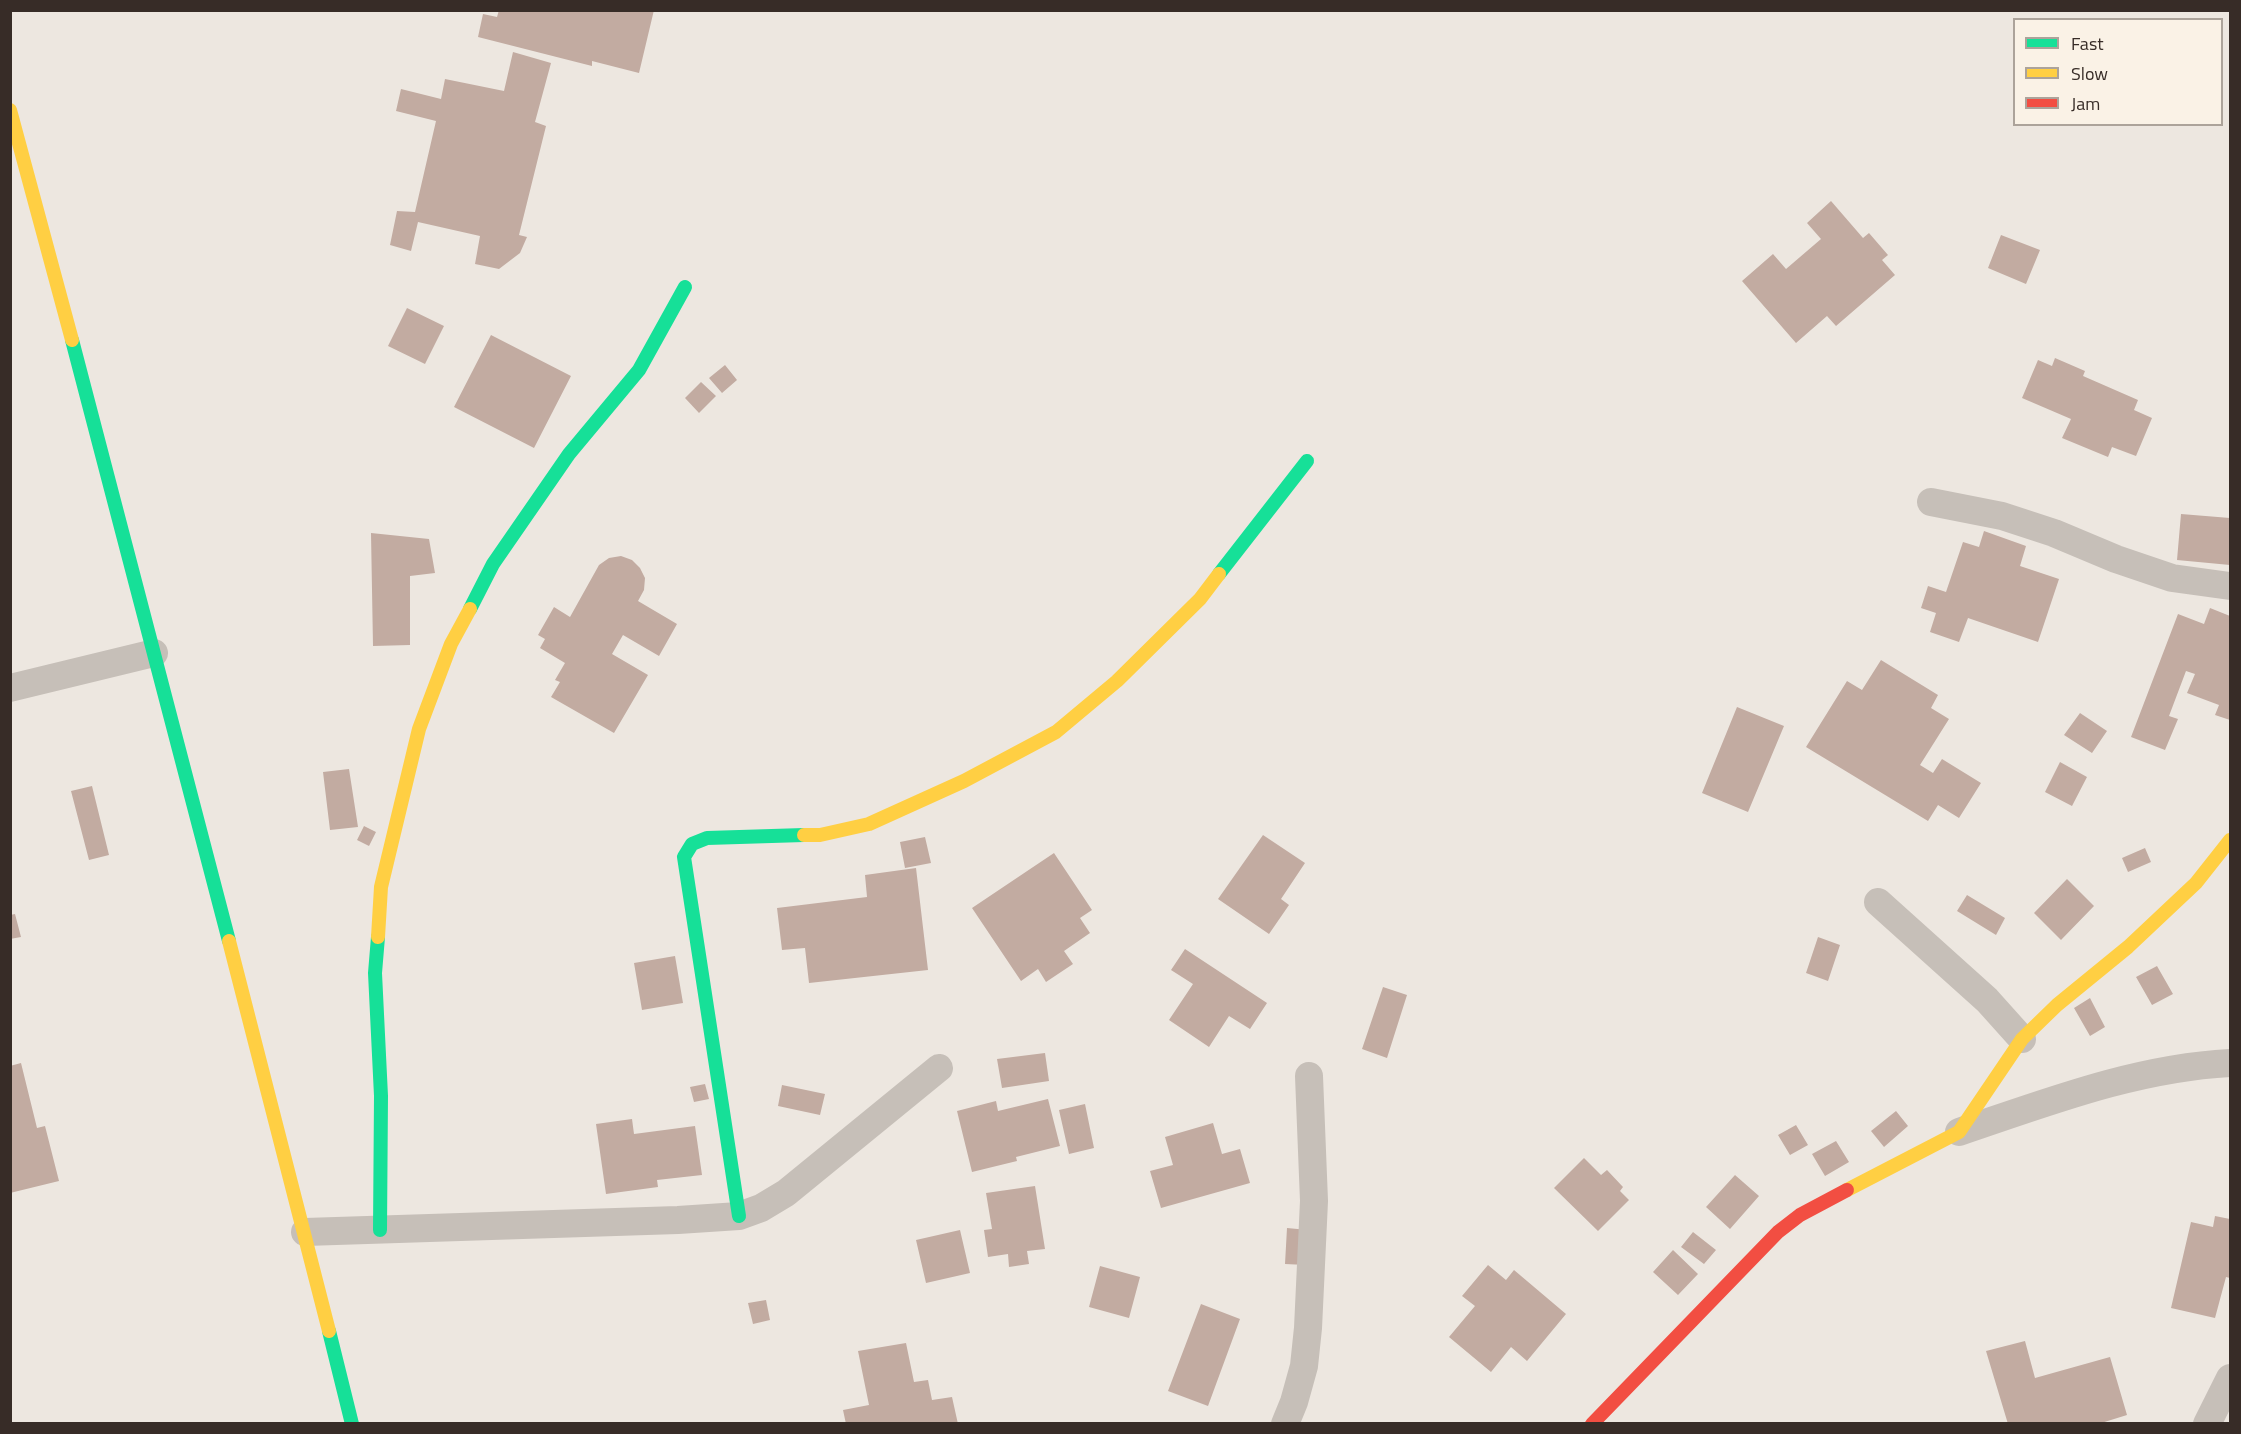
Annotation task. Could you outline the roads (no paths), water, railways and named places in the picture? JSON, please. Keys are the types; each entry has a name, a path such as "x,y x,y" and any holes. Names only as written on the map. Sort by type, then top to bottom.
{"street":[{"path":"10,110 20,189 154,653 305,1232 352,1424"},
{"path":"380,1230 381,1118 375,973 381,887 419,729 451,644 493,564 568,454 639,370 685,287"},
{"path":"740,1216 684,857 688,846 695,840 707,838 820,835 869,824 964,781 1056,732 1117,681 1200,599 1306,461"},
{"path":"1931,502 2002,516 2054,533 2116,559 2172,578 2230,586"},
{"path":"10,688 154,653"},
{"path":"1959,1132 2022,1039 2057,1005 2128,947 2196,883 2230,840"},
{"path":"1878,902 1987,1000 2022,1039"},
{"path":"1592,1424 1778,1232 1800,1215 1959,1132 2073,1094 2146,1073 2230,1063"},
{"path":"305,1232 740,1216 761,1208 786,1193 939,1068"},
{"path":"1285,1424 1304,1366 1308,1328 1314,1201 1309,1076"},
{"path":"2206,1424 2230,1378"}]}
